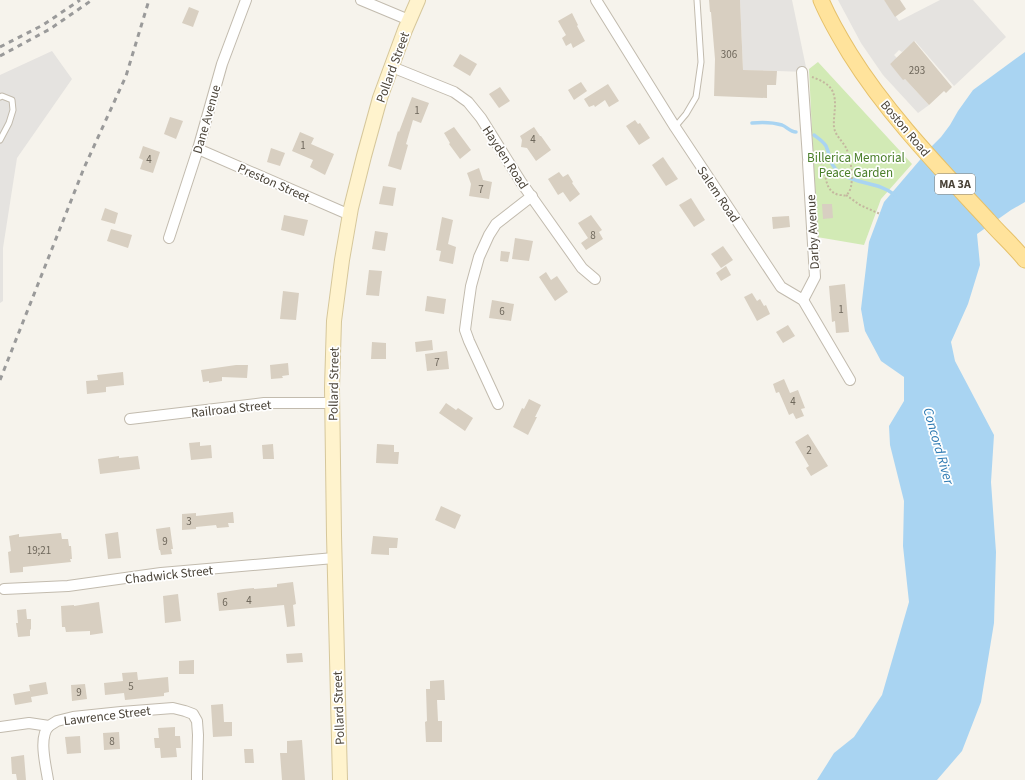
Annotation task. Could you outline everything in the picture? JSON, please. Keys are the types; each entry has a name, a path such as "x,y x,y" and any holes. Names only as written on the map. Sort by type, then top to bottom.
{"main road":[{"name":"Pollard Street","path":"340,780 334,558 332,403 334,321 350,215 362,164 380,98 418,0"},
{"name":"Boston Road","path":"821,0 840,37 865,77 911,136 1025,260"}],"street":[{"name":"Dane Avenue","path":"169,238 198,149 222,64 246,0"},
{"path":"361,0 409,20"},
{"name":"Salem Road","path":"596,0 675,127 781,287 803,300 850,380"},
{"name":"Hayden Road","path":"392,67 454,92 468,102 482,118 522,182 582,268 595,279"},
{"name":"Darby Avenue","path":"803,74 815,277 803,300"},
{"name":"Preston Street","path":"198,149 350,215"},
{"path":"498,404 469,342 465,330 470,293 479,257 496,224 532,196"},
{"name":"Railroad Street","path":"130,419 264,403 332,403"},
{"name":"Chadwick Street","path":"4,589 68,586 161,573 334,558"},
{"name":"Lawrence Street","path":"0,726 29,723 49,726 57,721 73,717 174,708 193,714 197,721 197,780"},
{"path":"48,780 43,749 43,739 45,730 49,726"}],"lane":[{"path":"675,127 686,114 696,97 701,62 697,0"},
{"path":"0,97 2,96 12,100 13,110 9,123 0,140"}],"path":[{"path":"803,74 816,78 832,89 835,104 834,127 836,134 848,152 852,174 852,183 846,195"},
{"path":"808,156 821,161 829,189 837,194 846,195 860,205 880,214"}],"green space":[{"name":"Billerica Memorial Peace Garden","path":"818,62 912,164 881,199 864,245 817,237 809,69"}],"shaded area":[{"path":"740,0 792,0 807,72 743,70"},
{"path":"838,0 884,0 899,21 940,0 973,0 1006,37 954,86 915,41 902,52 899,50 894,55 897,58 890,64 929,105 918,113 883,75 861,43"},
{"path":"52,51 72,79 17,158 3,248 3,301 0,303 0,75"}],"water":[{"name":"Concord River","path":"1025,52 1025,202 977,234 980,265 968,304 951,342 955,361 994,435 991,482 996,552 994,623 981,702 962,751 937,780 817,780 834,753 854,737 882,695 909,602 903,546 904,501 890,445 889,426 904,401 904,377 881,361 865,331 861,309 869,242 884,202 941,137 973,90"}],"building":[{"path":"709,0 740,0 743,70 777,71 776,85 767,85 767,98 714,96 715,59"},
{"path":"884,0 900,0 906,9 895,17"},
{"path":"189,7 199,11 193,27 182,23"},
{"path":"572,13 585,41 573,48 571,43 566,46 562,38 566,35 558,21"},
{"path":"914,41 952,87 946,93 944,91 929,105 905,79 903,80 890,64"},
{"path":"460,54 477,64 470,76 453,66"},
{"path":"581,82 587,91 574,100 568,90"},
{"path":"608,84 619,101 609,107 605,100 595,107 594,105 589,107 584,99"},
{"path":"500,87 510,101 499,108 489,94"},
{"path":"412,97 429,103 421,123 413,120 406,144 408,145 401,170 388,166 398,131 399,132"},
{"path":"170,117 183,121 176,139 164,134"},
{"path":"635,120 638,124 640,123 650,138 639,145 626,126"},
{"path":"454,127 471,150 460,159 449,144 450,143 444,133"},
{"path":"534,127 551,150 536,161 527,148 521,147 522,140 520,136"},
{"path":"300,132 314,138 311,144 334,154 325,175 310,167 313,160 292,151"},
{"path":"143,146 160,152 153,173 140,169 143,160 139,158"},
{"path":"271,148 285,153 280,166 267,162"},
{"path":"663,157 678,179 666,186 652,165"},
{"path":"479,168 483,180 492,182 489,199 469,196 471,184 467,173"},
{"path":"559,172 563,177 568,174 573,182 572,183 580,194 570,202 563,192 558,195 548,179"},
{"path":"383,186 396,188 393,206 379,204"},
{"path":"691,198 705,220 694,227 679,205"},
{"path":"822,204 832,204 833,218 823,219"},
{"path":"105,208 118,213 115,224 101,220"},
{"path":"284,215 308,220 304,236 281,230"},
{"path":"591,215 602,230 599,232 603,239 586,250 581,243 588,238 578,223"},
{"path":"789,216 790,227 773,229 772,217"},
{"path":"442,217 453,220 448,244 456,247 453,264 439,261 441,251 436,250"},
{"path":"111,229 132,235 128,248 107,241"},
{"path":"375,231 388,233 385,251 372,249"},
{"path":"515,238 533,241 529,261 512,259"},
{"path":"723,246 733,260 721,268 711,254"},
{"path":"501,251 510,252 508,262 500,261"},
{"path":"726,266 731,275 721,281 716,273"},
{"path":"369,270 382,271 379,296 366,295"},
{"path":"546,272 551,280 557,276 568,292 555,301 539,277"},
{"path":"845,284 849,332 836,333 835,321 832,322 829,286"},
{"path":"283,291 299,293 296,320 280,319"},
{"path":"752,293 757,301 760,299 764,306 766,305 770,314 757,321 744,297"},
{"path":"427,296 446,299 444,314 425,311"},
{"path":"492,300 514,304 511,321 489,318"},
{"path":"788,325 795,336 783,343 776,332"},
{"path":"432,340 433,350 416,352 415,342"},
{"path":"372,342 386,343 386,359 371,359"},
{"path":"447,351 449,369 427,371 425,354"},
{"path":"288,363 289,375 282,376 283,378 271,379 270,365"},
{"path":"236,365 248,365 247,378 222,377 222,381 209,383 209,381 203,382 201,370"},
{"path":"123,372 124,385 106,387 106,392 87,394 86,381 98,380 97,375"},
{"path":"784,379 790,393 798,390 805,408 801,409 804,416 796,419 793,413 789,415 779,392 776,393 773,384"},
{"path":"529,399 541,405 528,435 513,427 522,408 524,409"},
{"path":"446,403 456,410 458,408 473,418 465,431 439,413"},
{"path":"808,434 828,466 811,476 806,468 809,466 795,442"},
{"path":"200,442 200,446 211,445 212,458 191,460 189,443"},
{"path":"273,444 274,459 263,459 262,445"},
{"path":"377,444 394,445 394,452 399,452 398,464 376,463"},
{"path":"119,456 119,458 138,456 140,469 100,474 98,459"},
{"path":"441,506 461,515 455,529 435,520"},
{"path":"233,512 234,523 228,523 229,527 217,528 216,525 182,530 182,514 196,513 196,516"},
{"path":"170,527 173,549 171,549 172,554 161,555 156,529"},
{"path":"118,532 121,558 108,559 105,534"},
{"path":"61,533 62,539 68,539 69,546 71,546 71,562 23,567 23,572 10,573 8,552 11,551 9,536 19,534 19,537"},
{"path":"373,536 398,538 397,548 389,548 389,555 371,554"},
{"path":"293,582 296,604 293,605 295,626 287,627 284,605 219,611 217,593 243,589 277,587 277,584"},
{"path":"178,594 181,621 165,623 163,596"},
{"path":"99,602 103,633 90,635 90,631 66,632 65,627 62,627 61,606 74,606"},
{"path":"26,609 27,619 31,619 30,636 18,637 16,623 18,623 17,610"},
{"path":"302,653 303,662 287,663 286,654"},
{"path":"194,660 194,674 179,674 179,661"},
{"path":"137,672 138,680 168,677 169,692 164,693 164,696 125,700 124,693 105,695 104,683 123,681 122,673"},
{"path":"444,680 445,700 437,700 438,721 442,721 442,742 426,742 426,689 430,689 430,681"},
{"path":"46,682 48,694 31,697 32,702 15,705 13,694 30,691 31,696 29,685"},
{"path":"85,684 87,699 72,701 71,685"},
{"path":"223,704 224,722 232,722 232,736 213,737 211,705"},
{"path":"175,727 175,736 180,736 181,748 176,748 177,757 161,758 160,748 155,748 154,738 159,738 158,728"},
{"path":"119,732 120,749 104,750 103,733"},
{"path":"80,736 81,753 67,754 65,737"},
{"path":"302,740 305,780 282,780 280,753 287,753 287,741"},
{"path":"244,749 253,749 254,763 245,763"},
{"path":"24,755 26,780 17,780 16,774 12,774 11,757"}],"waterway":[{"path":"752,123 767,122 778,124 796,132"},
{"path":"814,135 825,144 832,164 840,173 854,180 875,185 895,195"}],"railway":[{"path":"0,47 43,25 80,0"},
{"path":"0,56 50,29 92,0"},
{"path":"0,380 84,168 126,76 149,0"}]}
